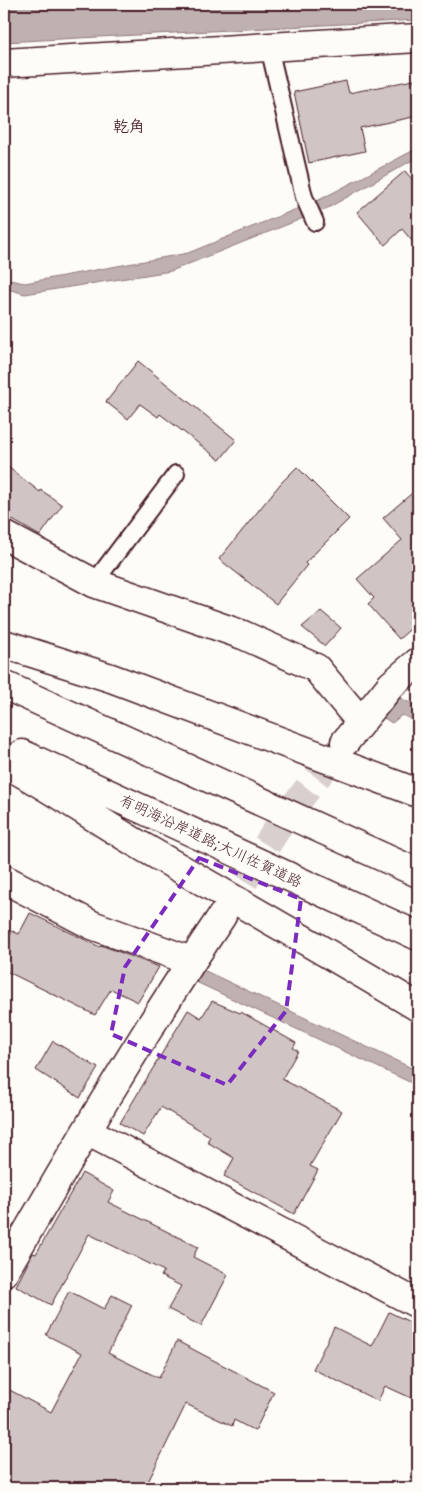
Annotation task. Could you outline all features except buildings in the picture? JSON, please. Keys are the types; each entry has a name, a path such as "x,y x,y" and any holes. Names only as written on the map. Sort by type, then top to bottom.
{"main road":[{"path":"4,63 418,38"},
{"path":"4,536 94,583 244,635 316,668 352,732 391,685 418,662"},
{"path":"4,644 111,678 418,793"},
{"path":"4,685 418,873"},
{"name":"有明海沿岸道路;大川佐賀道路","path":"4,746 418,936"},
{"path":"4,763 31,777 142,846 300,935 418,1007"},
{"path":"4,879 92,925 191,961"},
{"path":"4,1272 87,1131 191,961 222,916"},
{"path":"87,1131 418,1304"}],"lane":[{"path":"269,48 304,197 316,222"},
{"path":"94,583 176,474"}],"highlighted area":[{"path":"199,858 301,899 286,1011 227,1085 111,1034 125,967"}],"shaded area":[{"path":"4,4 418,4 418,20 4,42"},
{"path":"418,148 418,157 326,209 171,271 25,294 4,288 4,279 25,283 188,253 321,199"},
{"path":"398,697 418,707 418,723 402,715 392,723 379,715"},
{"path":"199,968 418,1071 418,1086 194,981"}],"tunnel":[{"path":"222,916 282,821 344,743"}],"district":[{"name":"乾角","path":"129,126"}]}
